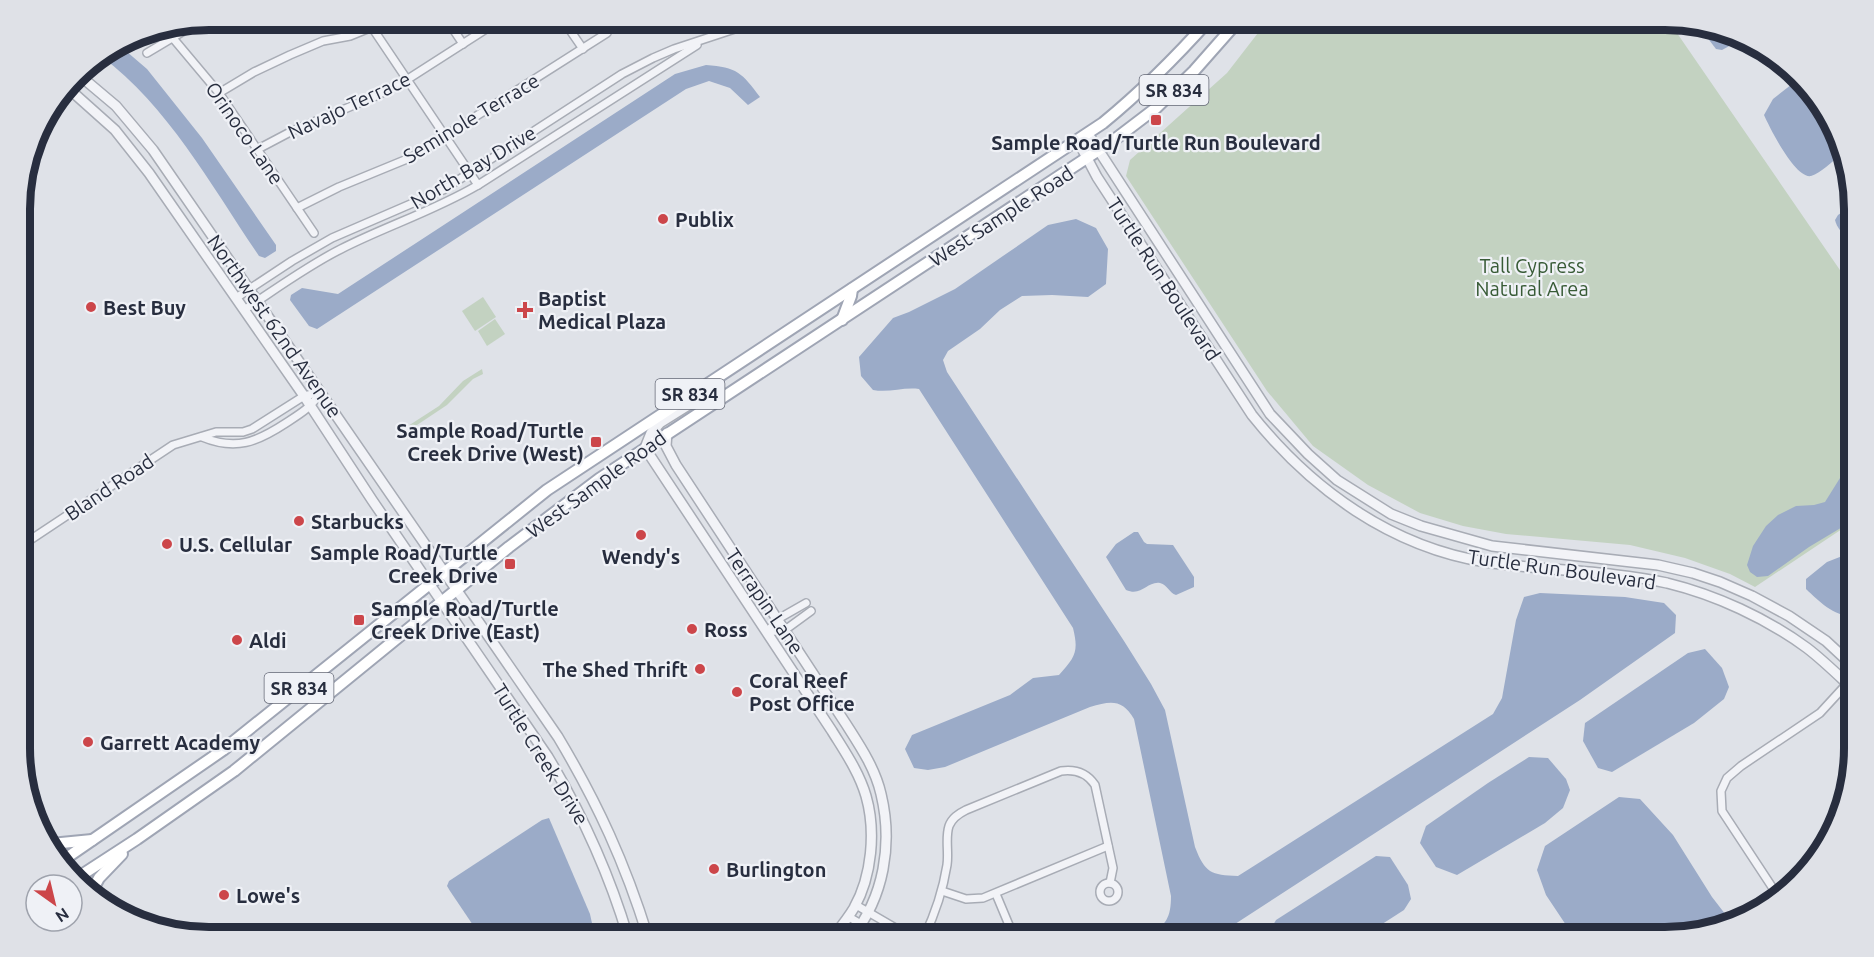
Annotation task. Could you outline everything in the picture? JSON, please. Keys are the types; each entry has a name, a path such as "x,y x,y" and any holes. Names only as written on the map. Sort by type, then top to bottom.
{"main road":[{"name":"West Sample Road","path":"67,857 223,750 547,490 1088,134 1137,95 1200,30"},
{"name":"West Sample Road","path":"84,873 201,795 272,742 554,513 645,448 1099,151 1156,108 1194,71 1230,30"},
{"path":"842,320 852,289"},
{"path":"58,843 95,839"},
{"path":"95,885 99,878 137,839"}],"street":[{"path":"219,93 254,72 290,55 323,41 350,36 365,30"},
{"path":"374,30 478,185"},
{"path":"454,30 463,44"},
{"name":"Navajo Terrace","path":"258,149 294,130 376,96 408,79 485,30"},
{"path":"570,30 583,49"},
{"name":"North Bay Drive","path":"236,298 292,261 346,232 443,190 622,74 653,58 733,30"},
{"path":"147,53 181,32"},
{"name":"Seminole Terrace","path":"297,208 339,187 412,157 607,33"},
{"name":"Orinoco Lane","path":"172,37 219,93 314,233"},
{"name":"North Bay Drive","path":"244,310 301,272 352,244 452,200 478,185 710,38"},
{"name":"Northwest 62nd Avenue","path":"86,80 116,106 140,133 457,590"},
{"name":"Northwest 62nd Avenue","path":"74,93 103,117 128,145 304,396 429,583"},
{"name":"Turtle Run Boulevard","path":"1088,134 1270,414 1308,454 1337,480 1391,514 1420,526 1492,546 1658,565 1720,582 1790,616 1826,641 1844,658"},
{"name":"Turtle Run Boulevard","path":"1078,141 1252,416 1273,440 1317,482 1370,522 1422,546 1485,562 1624,575 1668,584 1707,596 1744,611 1792,639 1825,663 1844,681"},
{"path":"346,232 352,244"},
{"path":"645,448 651,434 660,423 711,391 722,373"},
{"name":"Bland Road","path":"30,540 173,445 216,432 243,432 252,429 304,396 321,392"},
{"name":"Bland Road","path":"202,437 214,442 233,444 267,435 311,407 321,392"},
{"name":"Terrapin Lane","path":"667,433 666,446 676,465 867,758 881,792 886,826 886,856 880,884 861,925"},
{"name":"Terrapin Lane","path":"645,448 854,766 866,796 871,827 871,852 856,905 841,927"},
{"name":"Turtle Creek Drive","path":"429,583 562,780 596,847 625,927"},
{"name":"Turtle Creek Drive","path":"457,590 558,737 577,769 609,831 645,927"},
{"path":"767,632 778,619 806,603"},
{"path":"767,632 784,630 811,611"},
{"path":"1774,889 1722,811 1721,791 1727,778 1740,766 1820,713 1844,693"},
{"path":"562,780 577,769"},
{"path":"928,927 942,891 947,862 948,829 958,814 1061,771 1069,770 1085,775 1095,785 1113,868 1110,883"},
{"path":"942,891 966,899 983,898 1108,846"},
{"path":"612,887 624,894 634,893"},
{"path":"996,894 1010,927"},
{"path":"856,905 894,927"},
{"path":"849,917 865,927"}],"green space":[{"name":"Tall Cypress Natural Area","path":"1260,30 1676,31 1844,276 1844,528 1755,587 1730,574 1685,558 1630,545 1506,534 1463,526 1420,513 1368,485 1313,446 1267,391 1126,176 1130,160 1227,73"},
{"path":"483,297 496,317 475,331 462,311"},
{"path":"495,319 505,334 487,346 478,331"},
{"path":"482,369 483,374 473,379 447,405 411,429 408,428 439,406 463,381"}],"water":[{"path":"1705,35 1732,44 1722,50 1716,49"},
{"path":"126,51 147,69 202,138 276,245 276,251 265,258 259,256 188,149 148,99 108,62"},
{"path":"706,65 725,67 738,73 760,97 748,105 730,88 709,81 686,89 317,329 309,326 290,300 291,295 302,288 338,294 675,74"},
{"path":"1792,84 1814,110 1836,158 1823,170 1811,176 1805,175 1791,161 1777,141 1764,115 1773,99"},
{"path":"1844,211 1844,234 1835,220"},
{"path":"1076,219 1096,228 1108,249 1106,284 1088,297 1022,296 1000,310 980,329 948,351 943,360 947,372 1124,641 1165,710 1195,847 1202,862 1210,871 1221,875 1238,876 1493,714 1502,698 1516,620 1524,597 1540,593 1625,597 1664,603 1676,615 1675,633 1580,700 1230,927 1161,927 1169,915 1171,896 1134,719 1130,712 1120,705 1110,703 1090,707 945,767 928,770 914,768 905,749 912,735 1010,695 1033,678 1059,675 1072,659 1076,643 1073,628 919,389 873,390 861,376 859,357 893,318 955,289 1048,225"},
{"path":"1844,474 1844,526 1768,576 1757,577 1750,572 1747,565 1753,546 1766,526 1778,515 1796,506 1825,502"},
{"path":"1134,532 1138,532 1147,544 1173,545 1194,577 1194,587 1176,595 1160,583 1151,584 1136,592 1126,590 1106,557 1116,544"},
{"path":"1844,555 1844,615 1822,604 1806,589 1806,579 1827,562"},
{"path":"1705,649 1722,668 1729,687 1724,699 1694,723 1612,772 1598,768 1583,741 1585,723 1688,653"},
{"path":"1529,757 1548,758 1566,779 1570,790 1563,808 1545,823 1457,875 1436,867 1420,843 1426,826"},
{"path":"1619,797 1640,799 1673,835 1726,915 1700,924 1676,927 1567,927 1546,895 1537,870 1545,846"},
{"path":"549,818 590,914 593,927 474,927 447,886 449,881 542,820"},
{"path":"1376,856 1390,857 1408,885 1411,899 1404,910 1378,927 1272,927 1276,920"}],"place":[{"name":"Sample Road/Turtle Run Boulevard","path":"1156,120"},
{"name":"Publix","path":"663,219"},
{"name":"Best Buy","path":"91,307"},
{"name":"Baptist Medical Plaza","path":"525,310"},
{"name":"Sample Road/Turtle Creek Drive (West)","path":"596,442"},
{"name":"Starbucks","path":"299,521"},
{"name":"Wendy's","path":"641,535"},
{"name":"U.S. Cellular","path":"167,544"},
{"name":"Sample Road/Turtle Creek Drive","path":"510,564"},
{"name":"Sample Road/Turtle Creek Drive (East)","path":"359,620"},
{"name":"Ross","path":"692,629"},
{"name":"Aldi","path":"237,640"},
{"name":"The Shed Thrift","path":"700,669"},
{"name":"Coral Reef Post Office","path":"737,692"},
{"name":"Garrett Academy","path":"88,742"},
{"name":"Burlington","path":"714,869"},
{"name":"Lowe's","path":"224,895"}]}
